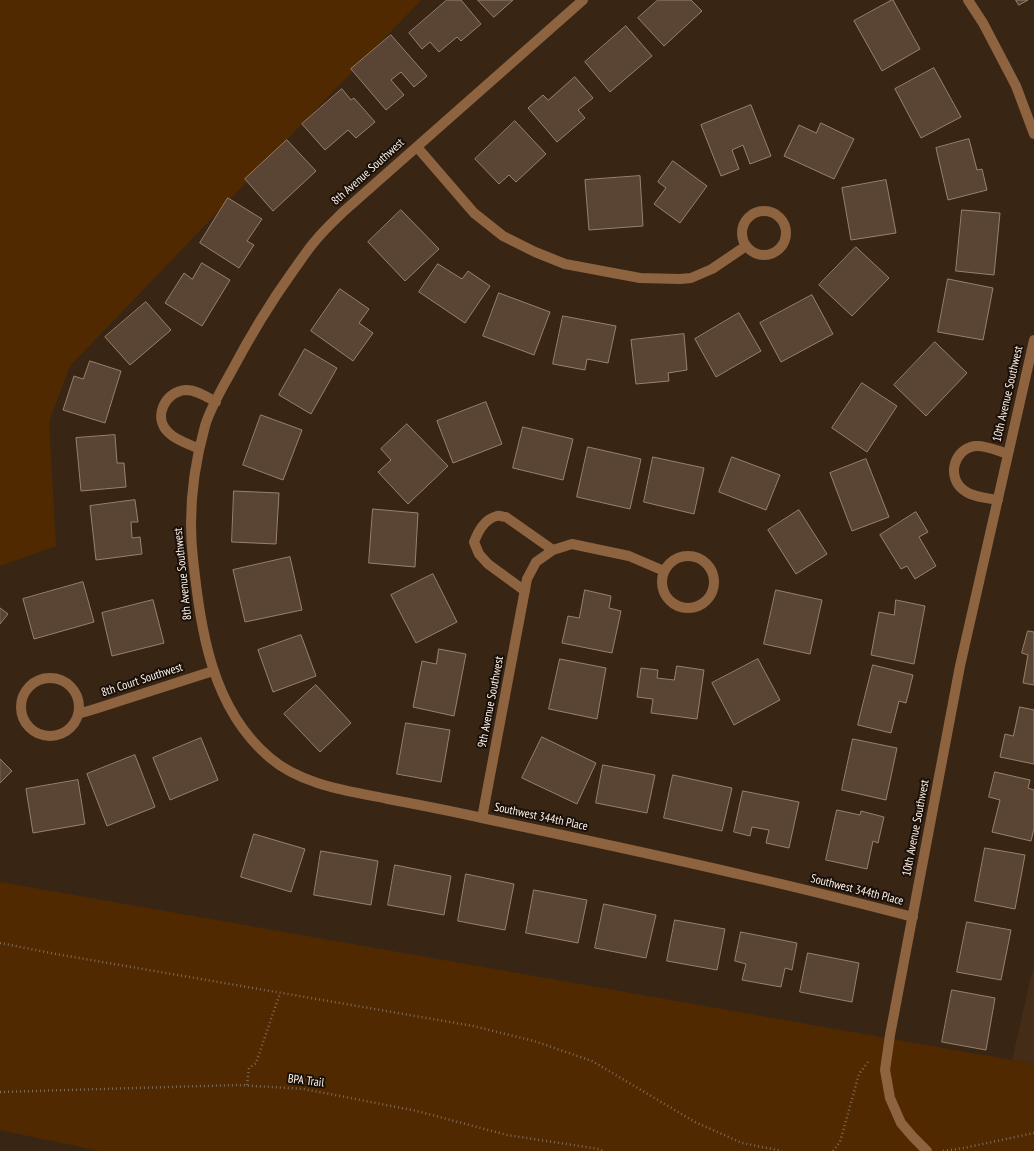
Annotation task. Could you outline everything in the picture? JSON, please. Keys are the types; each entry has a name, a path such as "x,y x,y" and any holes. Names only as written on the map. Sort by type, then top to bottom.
{"street":[{"name":"8th Avenue Southwest","path":"213,671 204,639 201,620 191,543 191,513 199,449 206,422 242,350 268,308 315,241 342,212 583,0"},
{"path":"968,0 983,23 1016,86 1034,134"},
{"path":"417,147 479,218 503,236 535,252 565,264 640,278 691,278 702,274 723,262 746,246"},
{"path":"759,211 768,211 776,214 782,220 786,228 786,237 783,245 777,251 760,255 752,252 746,246 742,238 742,229 745,221 751,215 759,211"},
{"name":"10th Avenue Southwest","path":"927,1151 901,1123 890,1098 885,1070 890,1035 960,666 1034,340"},
{"path":"199,449 175,438 168,433 163,426 161,417 162,408 165,401 172,394 188,390 197,392 216,402"},
{"name":"10th Avenue Southwest","path":"998,500 972,495 958,486 955,478 954,465 960,454 967,448 975,446 984,446 1008,454"},
{"path":"525,591 488,564 479,554 474,542 479,529 497,515 506,517 553,550"},
{"name":"9th Avenue Southwest","path":"482,818 527,579 536,562 553,550 572,544 629,556 664,571"},
{"path":"685,556 694,557 703,561 709,567 713,575 714,584 712,593 699,605 690,608 681,607 673,603 667,597 663,589 662,580 664,571 669,564 677,558 685,556"},
{"name":"8th Court Southwest","path":"78,714 213,671"},
{"name":"Southwest 344th Place","path":"213,671 223,695 235,717 250,738 270,758 288,770 309,780 335,788 482,818 745,876 913,917"},
{"path":"43,679 62,681 70,687 75,694 78,704 78,714 69,729 61,734 52,736 42,735 34,732 27,725 21,708 22,699 27,690 34,683 43,679"}],"path":[{"path":"0,943 473,1026 534,1041 592,1061 695,1122 742,1143 782,1151"},
{"path":"247,1085 249,1068 256,1063 280,993"},
{"path":"833,1151 840,1142 859,1074 872,1057"},
{"name":"BPA Trail","path":"0,1092 230,1085 304,1089 418,1111 507,1135 599,1149 603,1151"},
{"path":"943,1151 1034,1133"}],"shaded area":[{"path":"0,0 421,0 70,366 49,422 56,546 0,566"},
{"path":"0,882 1034,1064 1034,1151 100,1151 0,1130"},
{"path":"1034,964 1034,1064 1012,1060"}],"building":[{"path":"447,0 461,0 481,24 461,41 457,37 439,52 430,42 422,49 409,33"},
{"path":"478,0 513,0 494,17"},
{"path":"658,0 691,0 702,11 664,46 638,18"},
{"path":"892,0 920,49 882,71 854,21"},
{"path":"1016,0 1028,0 1019,5"},
{"path":"626,26 652,56 610,92 585,62"},
{"path":"391,35 427,76 414,87 401,72 391,80 404,95 386,110 351,69"},
{"path":"934,68 961,117 921,138 895,89"},
{"path":"575,77 593,98 578,110 585,118 557,142 528,108 543,95 548,100"},
{"path":"342,89 351,100 354,98 375,122 356,138 348,130 325,150 302,124"},
{"path":"751,105 771,156 750,164 743,145 732,150 739,169 721,176 701,125"},
{"path":"515,121 546,154 516,182 509,175 499,184 475,159"},
{"path":"821,123 854,139 834,179 784,156 799,125 816,133"},
{"path":"969,139 977,170 982,169 987,190 948,200 936,148"},
{"path":"287,140 316,171 273,211 245,179"},
{"path":"673,161 707,186 680,223 654,204 666,188 658,182"},
{"path":"640,176 643,226 589,230 585,180"},
{"path":"886,180 896,233 851,240 842,188"},
{"path":"228,198 262,219 247,241 254,245 239,268 200,243"},
{"path":"401,210 439,249 405,281 368,242"},
{"path":"962,210 1000,213 994,275 956,271"},
{"path":"856,247 889,278 852,316 819,285"},
{"path":"202,263 230,280 202,326 165,303 184,273 192,279"},
{"path":"438,264 462,279 468,271 490,286 465,323 419,292"},
{"path":"948,279 993,288 983,340 938,332"},
{"path":"340,289 369,309 359,323 373,333 353,361 311,331"},
{"path":"499,293 550,312 534,355 483,336"},
{"path":"812,295 833,334 781,362 760,323"},
{"path":"146,302 171,330 130,365 105,337"},
{"path":"739,313 761,351 716,377 695,339"},
{"path":"563,316 616,326 608,363 587,359 585,370 553,364"},
{"path":"684,334 687,370 668,373 669,381 636,384 631,340"},
{"path":"935,342 967,373 926,416 894,385"},
{"path":"305,349 337,368 311,414 279,395"},
{"path":"90,361 121,371 105,423 63,410 74,376 83,379"},
{"path":"862,383 897,406 867,452 832,428"},
{"path":"486,402 502,444 453,463 437,421"},
{"path":"261,415 302,430 283,480 243,465"},
{"path":"407,424 448,466 408,504 378,472 391,460 381,449"},
{"path":"523,427 573,439 563,480 513,468"},
{"path":"115,435 117,463 124,463 126,487 81,491 76,438"},
{"path":"588,447 641,459 630,509 577,497"},
{"path":"653,457 704,468 694,514 644,502"},
{"path":"732,457 780,475 766,510 719,492"},
{"path":"866,459 889,517 852,531 830,473"},
{"path":"234,491 279,493 276,544 232,542"},
{"path":"135,500 138,522 131,522 132,538 140,537 142,554 96,560 90,506"},
{"path":"373,509 418,513 415,567 369,563"},
{"path":"799,510 827,554 796,574 768,530"},
{"path":"916,512 928,532 919,537 936,566 915,579 907,566 901,569 880,535"},
{"path":"290,557 302,610 245,622 233,570"},
{"path":"433,574 457,622 416,643 391,595"},
{"path":"83,582 94,622 34,639 23,599"},
{"path":"585,590 611,596 609,608 621,611 612,653 562,643 568,616 579,618"},
{"path":"776,590 822,600 810,654 764,644"},
{"path":"153,600 164,643 112,656 102,613"},
{"path":"896,600 925,606 914,664 871,655 879,612 894,615"},
{"path":"0,608 8,614 0,624"},
{"path":"1028,631 1034,632 1034,685 1023,683 1028,655 1022,653"},
{"path":"301,635 316,676 273,692 258,650"},
{"path":"439,649 466,654 454,716 413,707 422,661 436,664"},
{"path":"560,659 606,668 597,719 549,709"},
{"path":"758,659 780,700 734,725 712,683"},
{"path":"873,665 913,675 906,703 899,701 891,733 858,725"},
{"path":"677,666 704,670 697,719 651,713 653,699 637,697 641,668 658,670 657,678 674,680"},
{"path":"316,685 351,723 320,752 284,714"},
{"path":"1020,707 1034,710 1034,764 1000,757 1005,734 1013,736"},
{"path":"406,723 450,730 441,782 397,774"},
{"path":"542,737 596,763 577,804 522,778"},
{"path":"201,738 218,780 170,800 153,758"},
{"path":"853,739 897,748 886,800 842,790"},
{"path":"135,755 155,807 107,826 87,774"},
{"path":"0,759 12,771 0,783"},
{"path":"603,765 655,775 647,813 596,803"},
{"path":"995,772 1030,780 1028,788 1034,790 1034,829 1031,841 992,832 1000,800 989,797"},
{"path":"673,775 732,788 722,831 664,818"},
{"path":"78,780 85,824 33,833 26,789"},
{"path":"743,791 799,802 789,848 766,843 769,830 752,827 750,836 734,832"},
{"path":"837,810 860,815 861,811 884,817 878,843 873,841 867,869 826,860"},
{"path":"254,834 305,849 291,892 241,877"},
{"path":"985,848 1025,855 1015,909 975,901"},
{"path":"321,851 378,861 371,905 314,895"},
{"path":"395,865 451,876 444,915 388,905"},
{"path":"466,874 514,884 505,930 458,921"},
{"path":"534,890 587,900 578,943 526,933"},
{"path":"604,904 656,915 646,958 595,948"},
{"path":"675,920 725,929 717,970 667,961"},
{"path":"967,922 1011,930 1001,980 957,972"},
{"path":"741,932 797,943 792,970 785,968 781,987 742,980 746,964 735,961"},
{"path":"808,953 859,963 852,1002 800,992"},
{"path":"952,990 995,998 986,1050 942,1042"}]}
